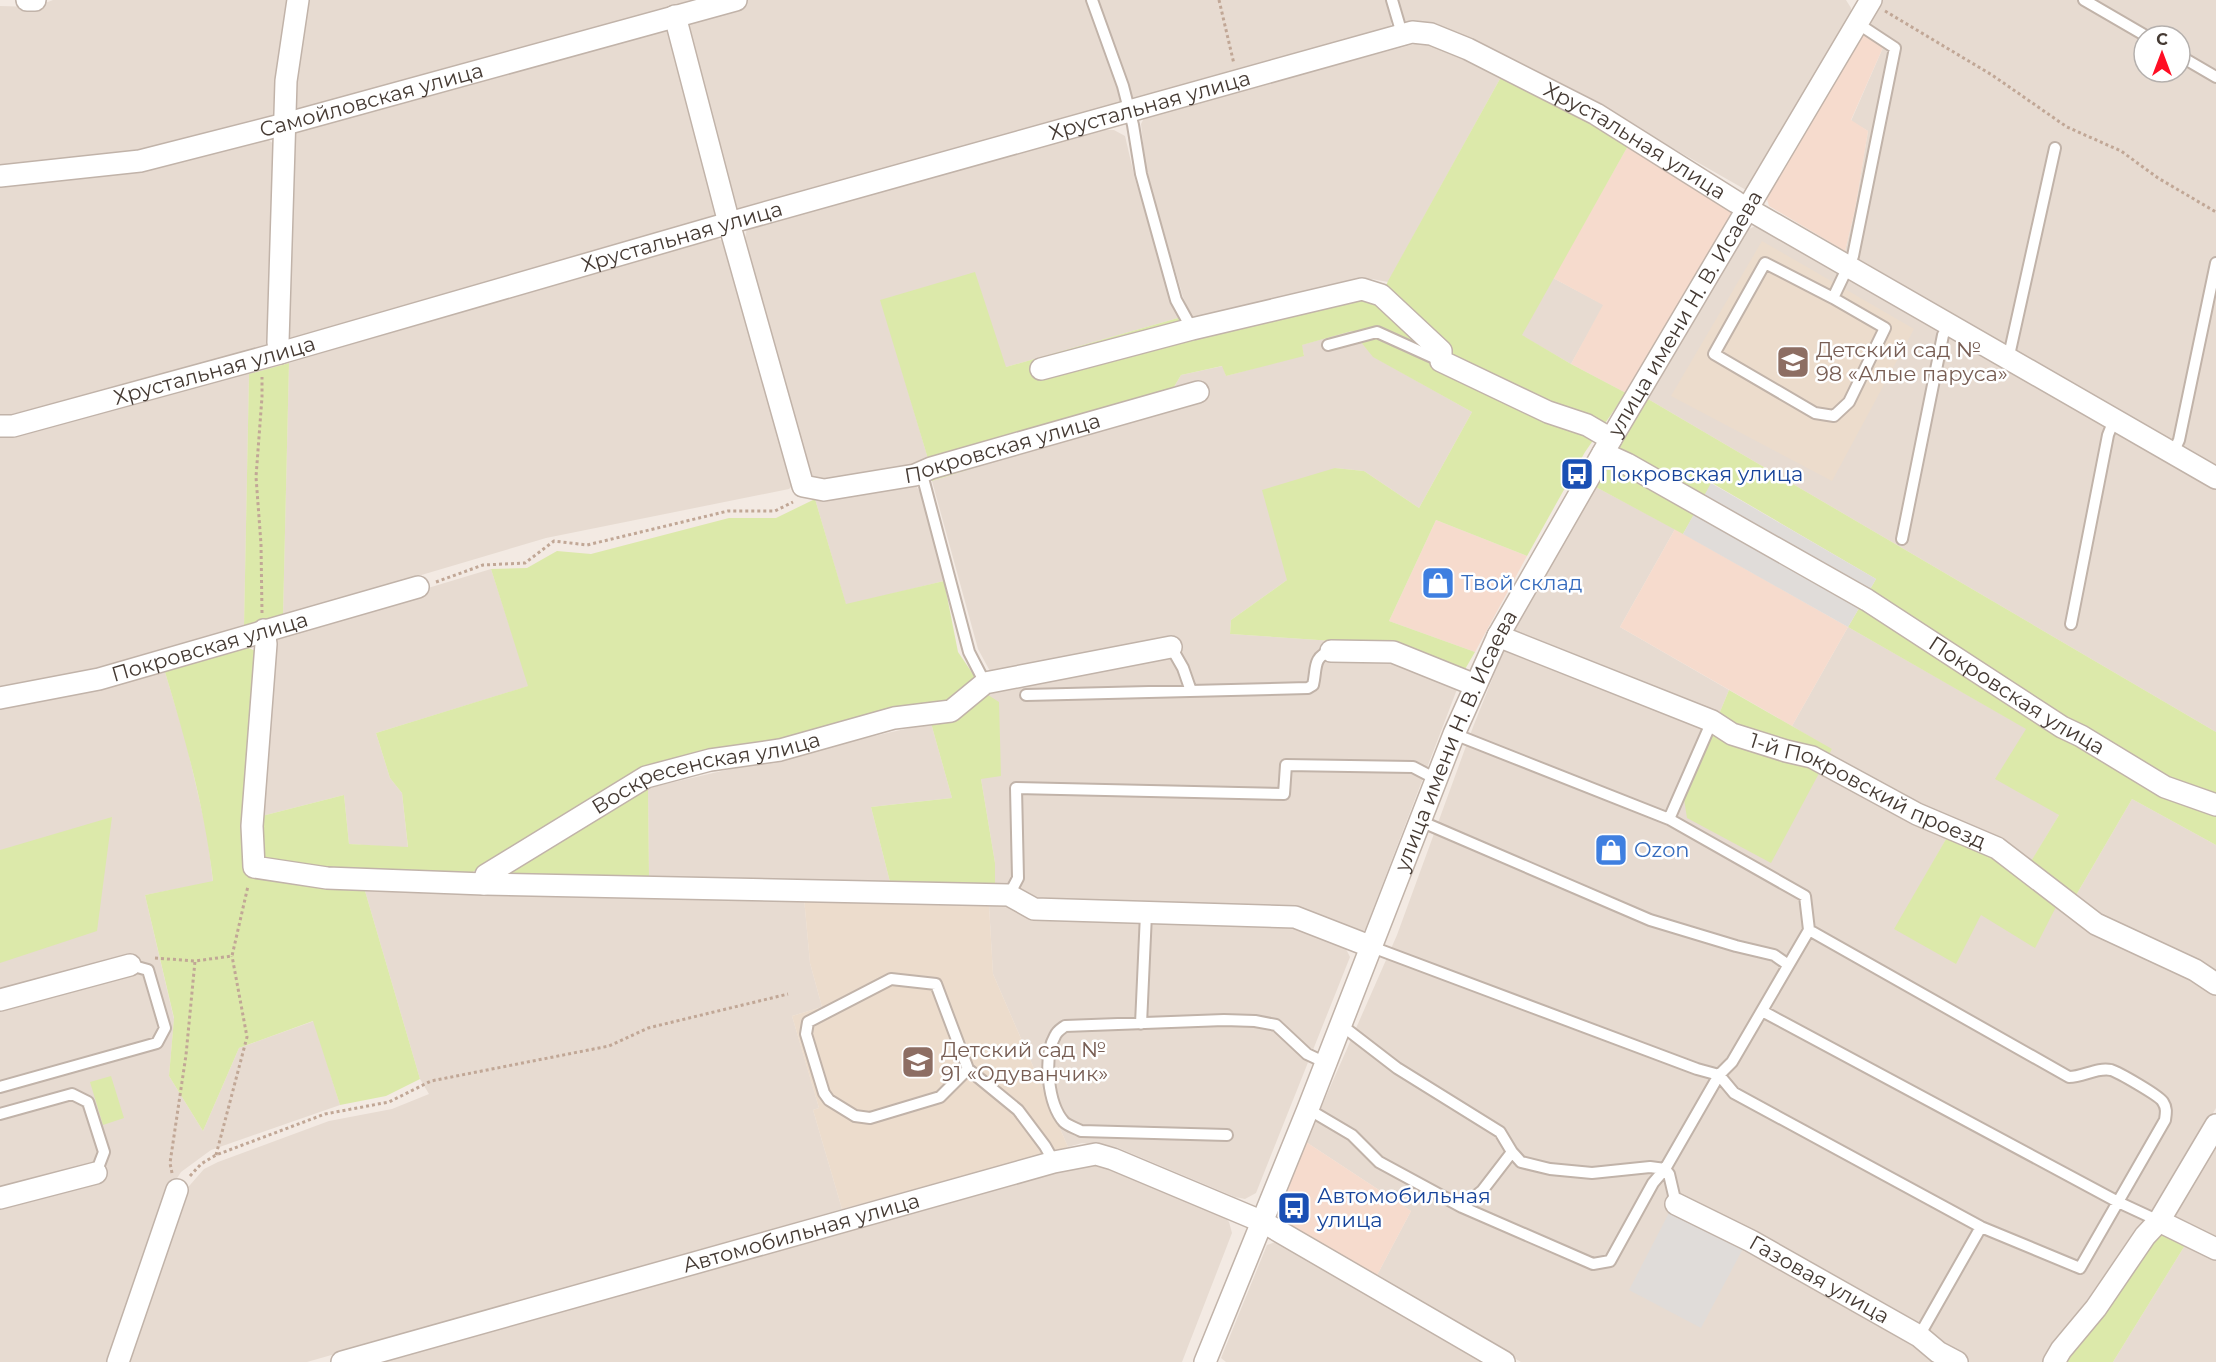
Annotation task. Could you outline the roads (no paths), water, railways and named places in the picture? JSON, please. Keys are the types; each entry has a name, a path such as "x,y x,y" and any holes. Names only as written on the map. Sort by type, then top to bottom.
{"street":[{"path":"27,0 35,0"},
{"path":"271,355 278,342 286,81 298,0"},
{"name":"Самойловская улица","path":"0,176 140,161 285,124 736,0"},
{"name":"улица имени Н. В. Исаева","path":"1205,1362 1308,1109 1436,778 1498,636 1607,446 1749,208 1862,8"},
{"path":"675,16 729,223"},
{"name":"Хрустальная улица","path":"0,426 13,426 271,355 729,223 1412,32 1431,34 1468,49 1596,114 1749,208 2008,360 2216,478"},
{"name":"Покровская улица","path":"729,223 803,486 824,490 915,475 976,455 1198,392"},
{"path":"1041,369 1192,329 1362,289 1381,295 1441,351 1441,361"},
{"name":"Покровская улица","path":"1441,361 1548,412 1587,425 1627,464 1867,600 2062,727 2165,787 2216,804"},
{"name":"Покровская улица","path":"0,698 99,679 418,587"},
{"path":"264,630 266,644 252,826 254,867 327,878 484,884 1009,895 1034,909 1294,917 1372,947"},
{"name":"1-й Покровский проезд","path":"1498,636 1712,721 1732,734 1786,752 1812,757 1917,814 1997,848 2096,924 2195,970 2216,984"},
{"name":"Воскресенская улица","path":"484,884 486,875 646,777 710,760 780,750 894,718 951,711 985,683 1172,647"},
{"path":"1332,651 1393,652 1475,685"},
{"path":"0,1000 130,965"},
{"path":"2054,1362 2061,1350 2097,1308 2145,1236 2159,1221 2216,1125"},
{"name":"Автомобильная улица","path":"342,1362 1054,1162 1096,1154 1113,1158 1263,1222 1504,1362"},
{"path":"0,1198 96,1173"},
{"path":"118,1362 177,1190"},
{"name":"Газовая улица","path":"1676,1204 1751,1241 1919,1336 1938,1352 1957,1362"},
{"path":"2159,1221 2216,1249"}],"lane":[{"path":"1092,0 1130,112 1141,174 1176,300 1192,329"},
{"path":"1392,0 1402,34"},
{"path":"2084,0 2132,28"},
{"path":"1833,298 1853,256 1895,48 1862,8"},
{"path":"2192,63 2216,77"},
{"path":"2008,360 2055,148"},
{"path":"1765,263 1833,298 1885,328 1849,402 1834,416 1815,413 1714,354 1765,263"},
{"path":"2173,453 2179,440 2216,263"},
{"path":"1902,539 1943,335 1950,324"},
{"path":"1328,345 1377,332 1441,361"},
{"path":"2071,624 2108,435 2114,420"},
{"path":"915,475 924,482 969,652 985,683"},
{"path":"1172,647 1191,691"},
{"path":"1026,695 1308,688 1313,685 1314,665 1324,653 1332,651"},
{"path":"1669,819 1712,721"},
{"path":"1308,1109 1352,1135 1379,1162 1462,1207 1593,1264 1610,1261 1719,1074 1732,1062 1787,964 1809,930 1805,896 1669,819 1454,734"},
{"path":"1009,895 1018,878 1016,788 1284,794 1286,765 1413,766 1436,778"},
{"path":"1420,821 1650,920 1774,955 1787,964"},
{"path":"1141,1024 1146,914"},
{"path":"1372,947 1697,1069 1719,1074 1734,1093 1981,1227 2080,1268 2165,1120 2167,1110 2163,1100 2111,1070 2099,1070 2080,1077 2069,1077 1809,930"},
{"path":"0,1087 157,1044 165,1028 148,970 130,965"},
{"path":"968,1069 940,1097 870,1118 855,1116 829,1100 824,1093 806,1034 808,1022 891,979 936,984 968,1069 1018,1110 1054,1162"},
{"path":"1762,1011 2118,1202 2159,1221"},
{"path":"1227,1135 1081,1131 1066,1124 1053,1105 1049,1086 1051,1045 1056,1033 1065,1026 1224,1020 1255,1021 1276,1025 1307,1054 1326,1063"},
{"path":"1340,1027 1350,1031 1398,1068 1500,1132 1512,1152 1521,1161 1550,1169 1592,1173 1650,1167 1665,1169 1670,1174 1676,1204"},
{"path":"0,1114 72,1094 88,1102 104,1152 96,1173"},
{"path":"1462,1207 1482,1191 1512,1152"},
{"path":"1919,1336 1981,1227"}],"place":[{"name":"Детский сад № 98 «Алые паруса»","path":"1793,362"},
{"name":"Покровская улица","path":"1577,474"},
{"name":"Твой склад","path":"1438,583"},
{"name":"Ozon","path":"1611,850"},
{"name":"Детский сад № 91 «Одуванчик»","path":"918,1062"},
{"name":"Автомобильная улица","path":"1294,1208"}]}
